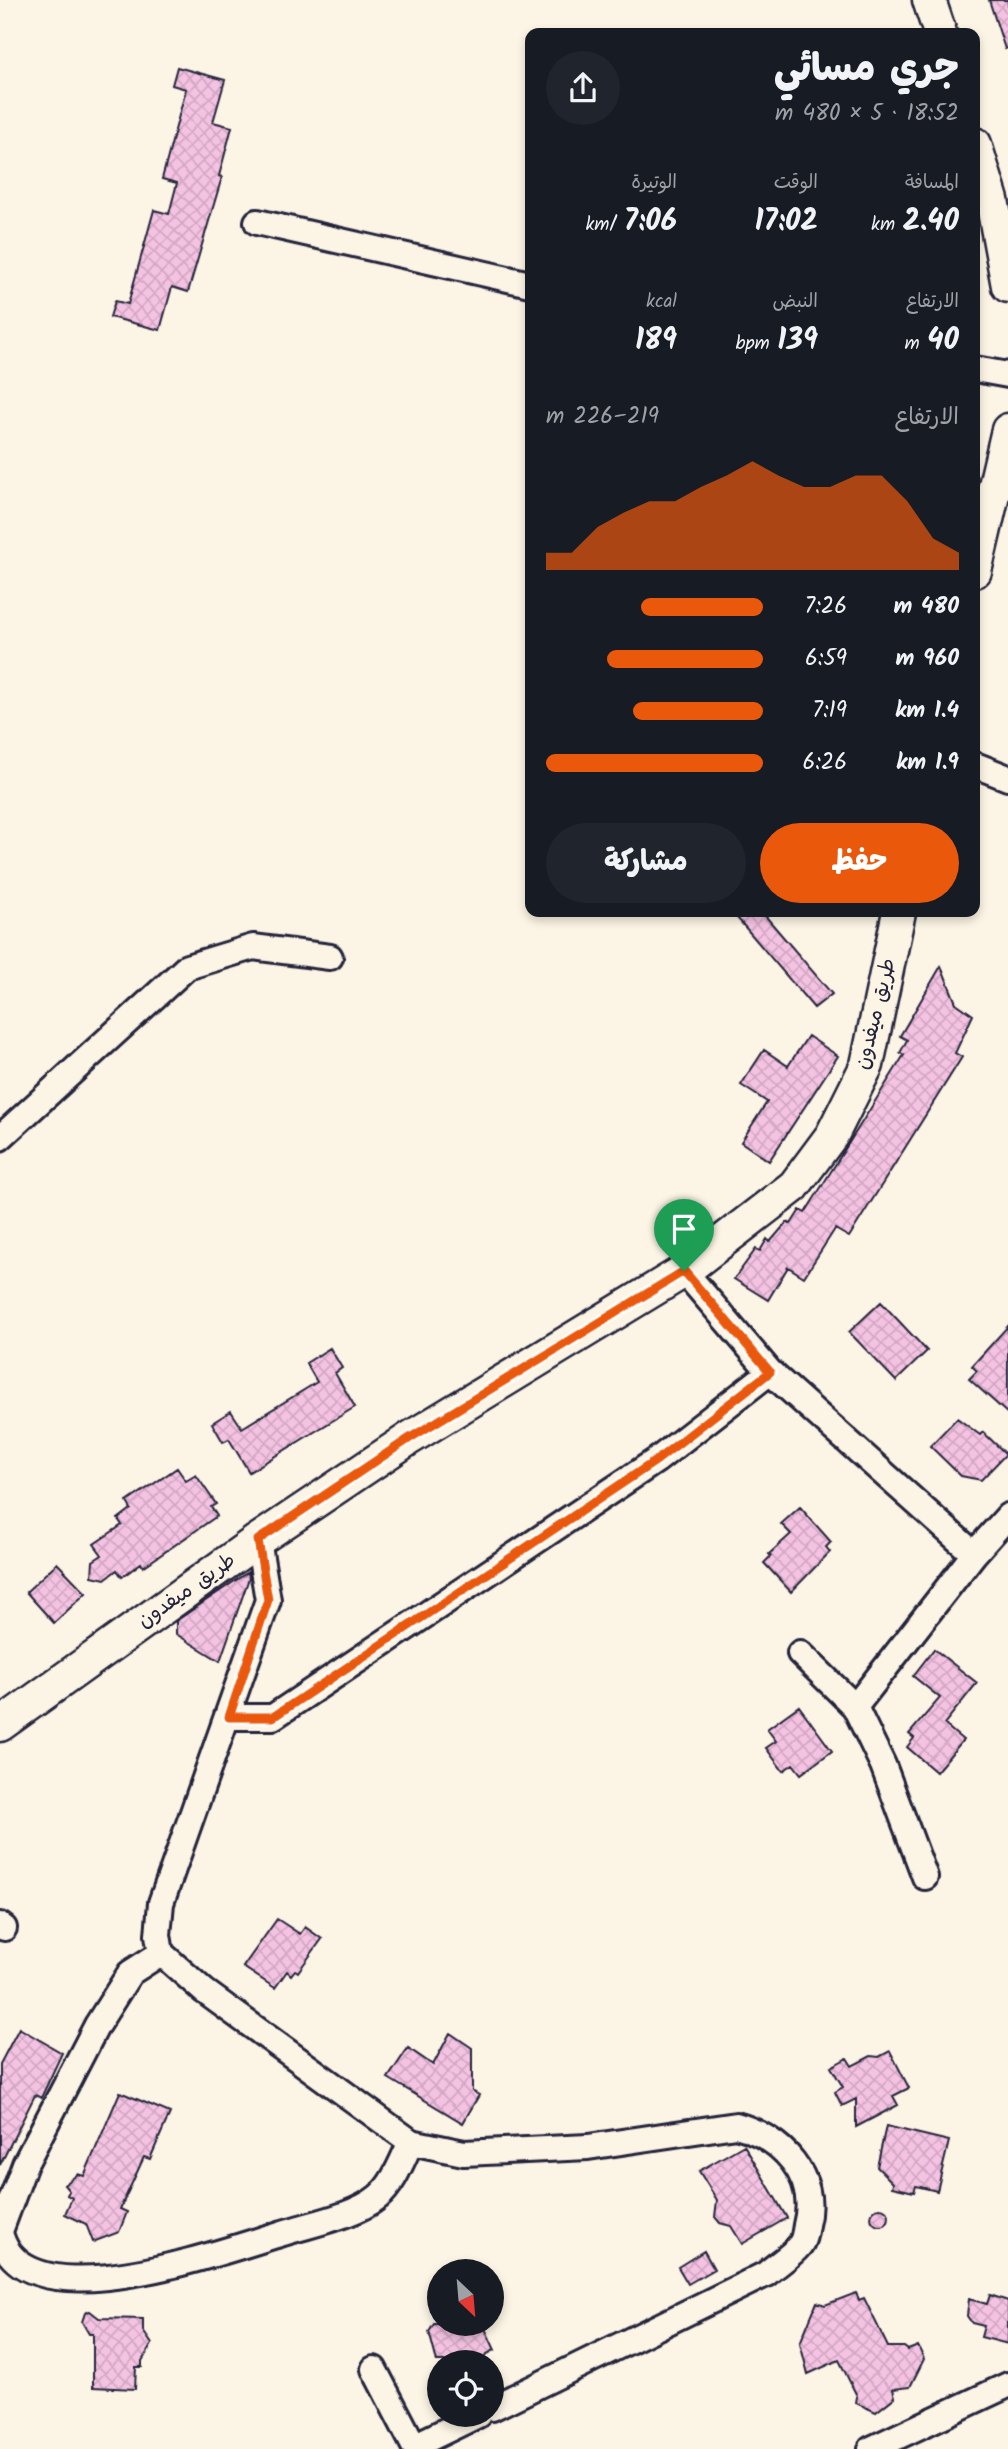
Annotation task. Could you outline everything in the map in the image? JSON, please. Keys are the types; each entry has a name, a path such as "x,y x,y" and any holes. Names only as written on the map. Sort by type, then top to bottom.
{"main road":[{"path":"929,0 938,28"},
{"path":"980,157 1000,208 1008,286"},
{"path":"980,550 1008,430"},
{"name":"طريق ميفدون","path":"0,1725 258,1540 421,1431 684,1271 794,1186 832,1135 867,1065 898,917"}],"street":[{"path":"257,222 525,283"},
{"path":"980,370 1008,375"},
{"path":"980,767 1008,778"},
{"path":"0,1138 187,967 253,947 330,957"},
{"path":"684,1271 770,1372 974,1554"},
{"path":"229,1717 273,1717 657,1460 770,1372"},
{"path":"855,1707 974,1554 1008,1516"},
{"path":"258,1540 268,1600 229,1717 161,1903 158,1935 161,1954 204,1991 411,2142 464,2153 588,2147 736,2125 758,2131 785,2149 805,2179 811,2208 801,2244 765,2274 504,2402"},
{"path":"800,1653 855,1707 883,1765 925,1877"},
{"path":"161,1954 130,1973 97,2025 25,2164 0,2231 3,2247 13,2261 57,2278 97,2278 163,2268 318,2224 377,2198 398,2170 411,2142"},
{"path":"374,2369 415,2448 455,2427"},
{"path":"871,2449 1008,2385"}],"building":[{"path":"989,0 1008,0 1008,48 1005,49"},
{"path":"177,67 225,80 213,122 232,127 219,176 222,177 188,292 172,287 160,330 110,317 115,301 128,304 154,210 169,214 177,183 162,179 186,89 172,85"},
{"path":"736,917 766,917 832,994 814,1008"},
{"path":"941,966 956,1003 973,1015 955,1053 962,1057 849,1237 835,1229 804,1277 788,1267 768,1300 734,1279 756,1249 760,1251 767,1239 770,1242 787,1222 791,1224 800,1210 805,1213 904,1055 900,1053 907,1040 900,1036"},
{"path":"808,1036 838,1056 769,1161 741,1142 767,1102 741,1085 764,1050 788,1066"},
{"path":"881,1302 927,1351 896,1381 849,1332"},
{"path":"1008,1326 1008,1414 969,1379 977,1371 972,1366"},
{"path":"330,1348 342,1368 335,1373 355,1407 249,1472 229,1439 223,1442 212,1423 231,1411 242,1428 317,1382 306,1363"},
{"path":"957,1418 980,1435 983,1432 1006,1454 981,1480 961,1476 930,1446"},
{"path":"177,1468 186,1481 196,1475 216,1504 211,1507 217,1516 143,1567 141,1563 122,1577 117,1570 105,1579 92,1576 93,1561 102,1555 94,1544 122,1525 118,1519 131,1509 127,1502"},
{"path":"800,1507 831,1542 826,1547 830,1552 791,1592 764,1563 771,1556 769,1554 791,1534 781,1524"},
{"path":"57,1563 86,1593 54,1623 26,1592"},
{"path":"248,1572 249,1578 220,1661 176,1634 176,1621"},
{"path":"934,1649 977,1683 944,1724 963,1740 936,1772 907,1747 914,1738 909,1734 940,1698 913,1676"},
{"path":"799,1706 832,1751 801,1774 793,1764 783,1771 766,1748 776,1741 767,1729"},
{"path":"277,1919 300,1934 305,1927 322,1939 298,1972 295,1970 291,1975 287,1971 275,1988 243,1967"},
{"path":"19,2028 62,2053 41,2098 35,2095 0,2165 0,2064"},
{"path":"450,2033 472,2048 472,2091 479,2095 463,2123 388,2078 408,2048 433,2065"},
{"path":"890,2051 909,2088 893,2096 898,2105 856,2127 856,2099 842,2106 835,2092 843,2087 831,2067 847,2058 852,2066 871,2056 879,2057"},
{"path":"120,2092 170,2113 150,2159 144,2157 120,2209 127,2212 119,2232 93,2242 86,2224 65,2214 72,2198 67,2195 69,2191 64,2185 78,2174 84,2176"},
{"path":"886,2126 949,2141 937,2191 916,2186 914,2192 892,2187 893,2183 877,2167"},
{"path":"744,2145 787,2218 742,2244 731,2226 720,2223 715,2217 717,2200 699,2171"},
{"path":"880,2208 886,2211 889,2217 886,2223 880,2226 874,2223 871,2217 874,2211"},
{"path":"704,2251 714,2269 688,2284 678,2267"},
{"path":"856,2293 859,2300 864,2298 888,2347 904,2347 908,2350 918,2346 924,2359 910,2387 893,2389 895,2397 876,2412 856,2403 857,2396 839,2360 808,2374 800,2343 817,2302 825,2305"},
{"path":"990,2295 1008,2301 1008,2344 981,2337 984,2326 972,2323 967,2316 969,2299 987,2304"},
{"path":"90,2311 99,2318 143,2319 143,2331 152,2344 142,2361 142,2367 136,2367 135,2389 93,2387 93,2334 89,2334 82,2322 85,2313"},
{"path":"430,2336 489,2336 495,2350 434,2350"}],"route":[{"path":"684,1271 770,1372 657,1460 273,1717 229,1717 268,1600 258,1540 410,1438 684,1271"}]}
